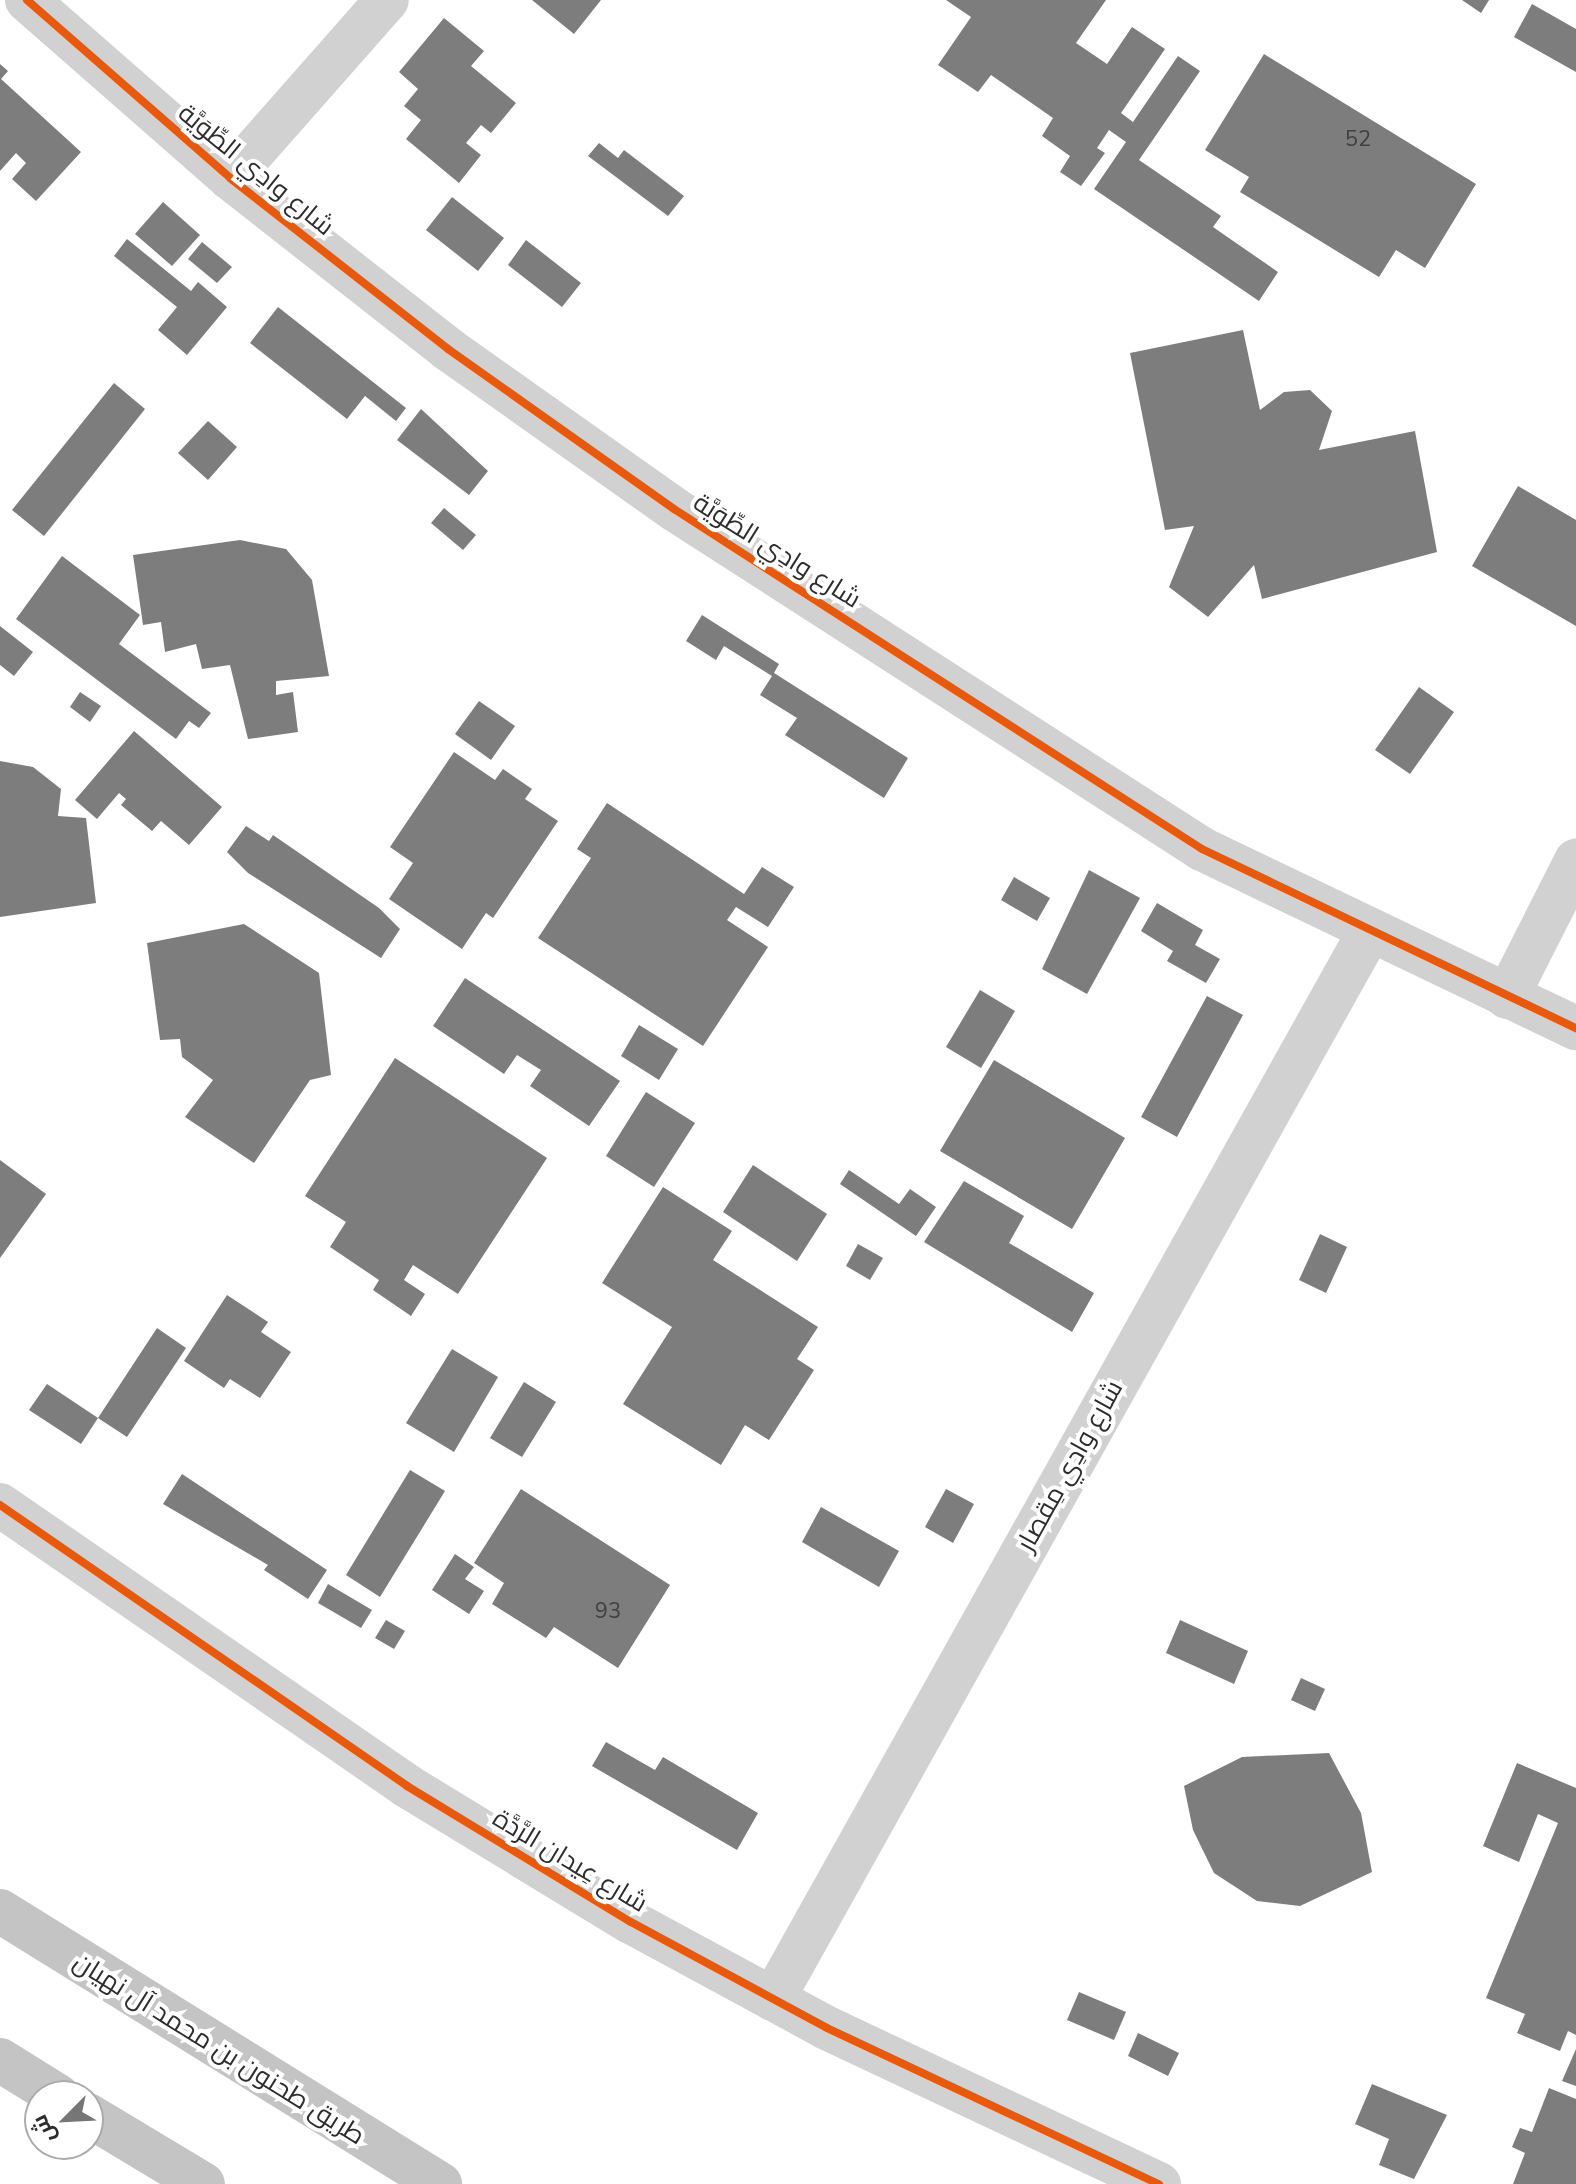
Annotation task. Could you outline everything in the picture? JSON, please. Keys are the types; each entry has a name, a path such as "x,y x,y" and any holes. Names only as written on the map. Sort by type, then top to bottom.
{"main road":[{"name":"طريق طحنون بن محمد آل نهيان","path":"0,1911 440,2184"},
{"path":"0,2060 32,2080"},
{"path":"104,2125 203,2184"}],"street":[{"name":"شارع وادِي الطِّوَيَّة","path":"27,0 230,178 448,349 674,509 1202,849 1368,934 1576,1028"},
{"path":"230,178 387,0"},
{"path":"1507,997 1576,861"},
{"name":"شارع وادِي مِقصار","path":"773,1999 1368,934"},
{"name":"شارع عِيدان الرَّدَّة","path":"0,1505 407,1786 773,1999 1159,2184"}],"building":[{"path":"532,0 601,0 574,34"},
{"path":"946,0 1106,0 1076,43 1107,64 1132,27 1165,49 1121,113 1133,122 1178,56 1200,71 1139,160 1221,216 1213,227 1278,272 1259,301 1094,189 1126,142 1109,130 1097,148 1105,153 1081,186 1060,172 1070,156 1042,136 1053,118 991,75 978,92 938,65 971,17"},
{"path":"1462,0 1489,0 1481,13"},
{"path":"1532,4 1576,29 1576,72 1514,37"},
{"path":"444,18 484,51 471,66 516,103 491,133 481,125 466,143 481,155 459,183 406,139 421,120 404,106 418,89 399,72"},
{"path":"1264,54 1476,184 1425,268 1396,250 1379,277 1240,192 1249,177 1205,150"},
{"path":"0,64 8,71 1,79 81,152 36,201 12,179 26,163 16,153 0,171"},
{"path":"599,143 618,158 624,150 684,196 668,216 588,156"},
{"path":"452,197 504,238 478,271 426,230"},
{"path":"163,202 200,235 172,266 135,234"},
{"path":"127,239 191,291 198,282 227,307 187,355 158,330 177,307 114,256"},
{"path":"526,240 581,283 562,307 508,265"},
{"path":"202,242 232,267 217,283 188,259"},
{"path":"278,307 406,408 396,421 365,396 347,419 250,343"},
{"path":"1243,330 1260,410 1284,392 1310,390 1332,411 1319,450 1415,431 1437,552 1262,599 1254,565 1208,617 1169,587 1194,526 1165,530 1130,353"},
{"path":"114,383 145,409 44,536 12,510"},
{"path":"421,409 488,471 469,495 397,440"},
{"path":"208,421 237,447 208,480 178,453"},
{"path":"1518,486 1576,520 1576,626 1472,566"},
{"path":"444,508 476,535 463,550 431,523"},
{"path":"240,540 286,549 312,580 329,676 276,681 276,695 293,692 298,732 248,739 230,665 202,669 196,644 165,652 161,622 143,625 133,555"},
{"path":"62,556 140,615 119,644 211,713 199,728 189,721 176,739 16,619"},
{"path":"702,615 779,664 774,673 908,758 884,798 785,735 797,718 760,695 772,676 724,646 716,660 686,641"},
{"path":"0,626 33,652 14,676 0,665"},
{"path":"1419,687 1454,712 1410,774 1375,750"},
{"path":"80,692 101,706 90,722 70,707"},
{"path":"479,701 515,726 491,760 455,734"},
{"path":"134,731 222,807 189,845 161,821 152,831 121,805 126,799 119,793 97,819 75,800"},
{"path":"454,752 495,780 503,769 532,789 525,799 558,821 493,918 486,913 462,949 389,899 413,863 390,847"},
{"path":"0,761 33,767 61,789 58,816 86,818 96,903 0,917"},
{"path":"607,803 744,894 762,867 794,887 768,927 736,907 727,920 768,947 703,1046 538,938 591,858 577,849"},
{"path":"246,826 269,841 273,835 379,908 400,929 381,958 248,873 227,852"},
{"path":"1089,870 1140,898 1087,994 1042,969"},
{"path":"1014,877 1050,898 1037,921 1001,900"},
{"path":"1157,903 1203,930 1195,945 1220,959 1206,983 1167,961 1173,951 1141,931"},
{"path":"244,924 319,973 331,1075 310,1080 254,1163 185,1117 213,1080 182,1057 180,1039 160,1040 147,943"},
{"path":"465,978 620,1081 589,1126 530,1086 541,1070 517,1055 504,1074 433,1026"},
{"path":"980,990 1015,1011 981,1068 946,1047"},
{"path":"1207,996 1243,1015 1177,1137 1141,1117"},
{"path":"639,1025 678,1049 659,1080 621,1056"},
{"path":"395,1058 547,1158 458,1294 413,1265 404,1280 425,1294 411,1316 373,1290 379,1280 330,1247 346,1222 305,1196"},
{"path":"994,1060 1125,1138 1072,1229 940,1151"},
{"path":"646,1092 695,1123 654,1187 606,1156"},
{"path":"0,1160 46,1194 0,1258"},
{"path":"753,1165 827,1214 797,1261 723,1212"},
{"path":"849,1170 899,1204 910,1189 936,1207 916,1236 840,1184"},
{"path":"964,1181 1024,1216 1009,1243 1094,1293 1072,1332 924,1242"},
{"path":"663,1187 732,1231 713,1260 818,1327 797,1359 814,1370 769,1440 745,1425 721,1465 623,1404 672,1327 602,1283"},
{"path":"1320,1234 1347,1247 1326,1293 1299,1280"},
{"path":"858,1244 883,1258 870,1280 846,1266"},
{"path":"227,1295 268,1322 261,1332 291,1352 260,1398 230,1379 224,1388 184,1361"},
{"path":"157,1328 186,1348 127,1437 98,1418"},
{"path":"452,1349 498,1377 454,1452 406,1423"},
{"path":"524,1382 556,1402 522,1457 490,1438"},
{"path":"47,1384 98,1418 81,1444 29,1410"},
{"path":"410,1470 445,1491 380,1597 346,1575"},
{"path":"182,1474 327,1570 308,1599 264,1570 268,1565 163,1504"},
{"path":"521,1489 670,1585 618,1668 554,1627 546,1638 492,1604 504,1583 474,1563"},
{"path":"946,1489 974,1504 953,1543 925,1527"},
{"path":"821,1507 899,1551 879,1587 802,1542"},
{"path":"455,1554 474,1567 465,1579 484,1591 469,1614 432,1590"},
{"path":"328,1584 372,1610 361,1628 318,1603"},
{"path":"386,1620 405,1631 394,1649 375,1638"},
{"path":"1180,1620 1248,1651 1234,1684 1166,1653"},
{"path":"1301,1678 1325,1689 1315,1711 1291,1700"},
{"path":"606,1742 655,1770 663,1757 758,1813 737,1850 592,1766"},
{"path":"1329,1753 1361,1813 1372,1872 1300,1906 1257,1901 1214,1873 1193,1830 1184,1786 1242,1757"},
{"path":"1517,1763 1576,1788 1576,2035 1568,2031 1560,2051 1517,2033 1525,2014 1486,1998 1558,1823 1538,1814 1519,1862 1483,1846"},
{"path":"1079,1992 1126,2012 1114,2040 1067,2020"},
{"path":"1138,2033 1179,2053 1168,2076 1128,2056"},
{"path":"1576,2049 1576,2086 1562,2081"},
{"path":"1372,2084 1447,2115 1414,2179 1379,2165 1389,2139 1355,2124"},
{"path":"1549,2088 1576,2099 1576,2184 1513,2184 1525,2153 1512,2147 1520,2128 1532,2132"}],"cycle path":[{"path":"27,0 230,178 448,349 674,509 1202,849 1576,1028"},
{"path":"0,1505 407,1786 631,1922 827,2028 1159,2184"}]}
